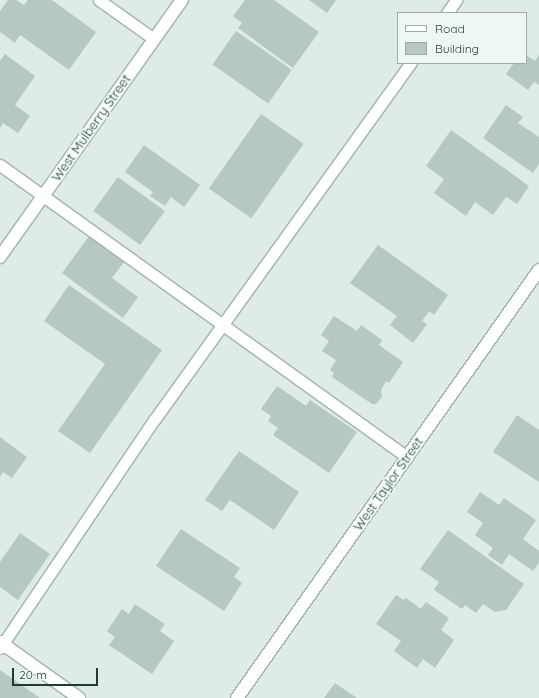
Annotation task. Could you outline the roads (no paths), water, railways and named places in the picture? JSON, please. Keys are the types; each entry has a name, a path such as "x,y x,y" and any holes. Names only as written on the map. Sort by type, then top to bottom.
{"street":[{"name":"West Mulberry Street","path":"0,257 182,0"},
{"name":"West Taylor Street","path":"237,698 539,270"},
{"path":"1,644 79,698"}],"lane":[{"path":"99,0 154,39"},
{"path":"448,12 456,0"},
{"path":"1,644 154,420 410,64"},
{"path":"0,165 407,457"}]}
